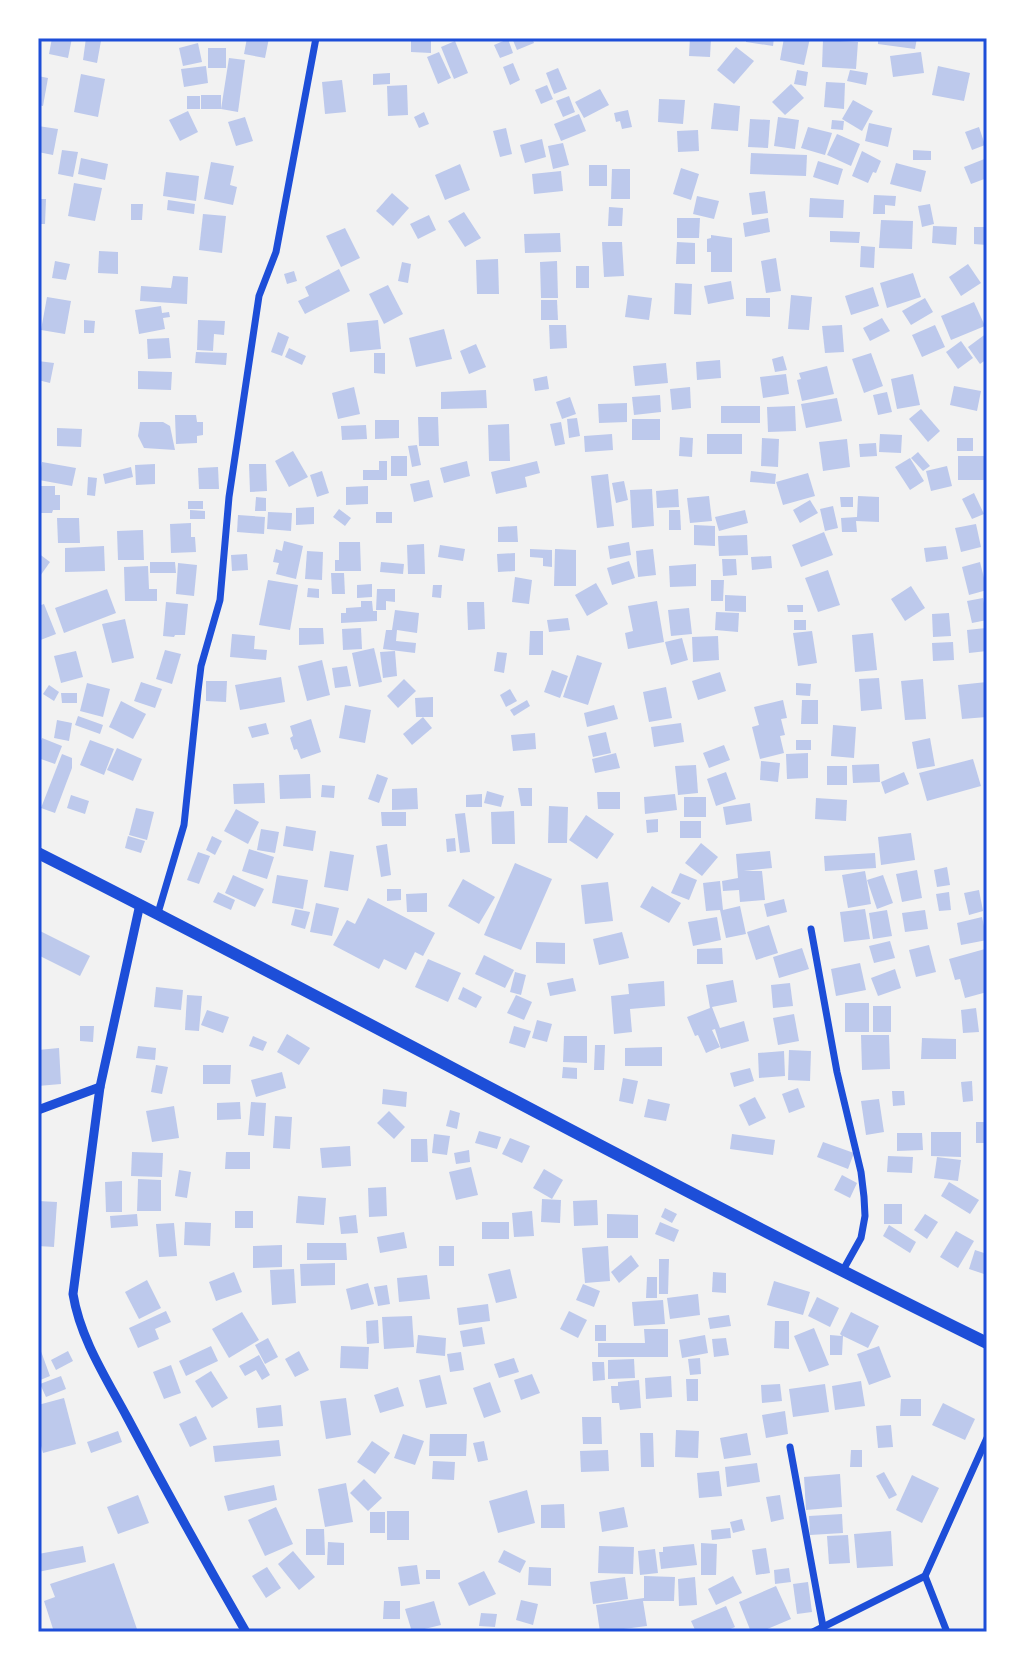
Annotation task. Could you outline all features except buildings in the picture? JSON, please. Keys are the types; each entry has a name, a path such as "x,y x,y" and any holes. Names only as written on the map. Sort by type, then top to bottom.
{"main road":[{"path":"38,853 842,1272 987,1343"}],"street":[{"path":"158,913 184,825 201,666 220,600 229,497 259,296 276,252 316,38"},
{"path":"140,904 100,1087 73,1294 77,1314 96,1359 246,1632"},
{"path":"811,929 864,1197 861,1238 842,1272"},
{"path":"38,1110 100,1087"},
{"path":"813,1632 925,1576 987,1438"},
{"path":"790,1447 824,1629"},
{"path":"925,1576 947,1632"}]}
